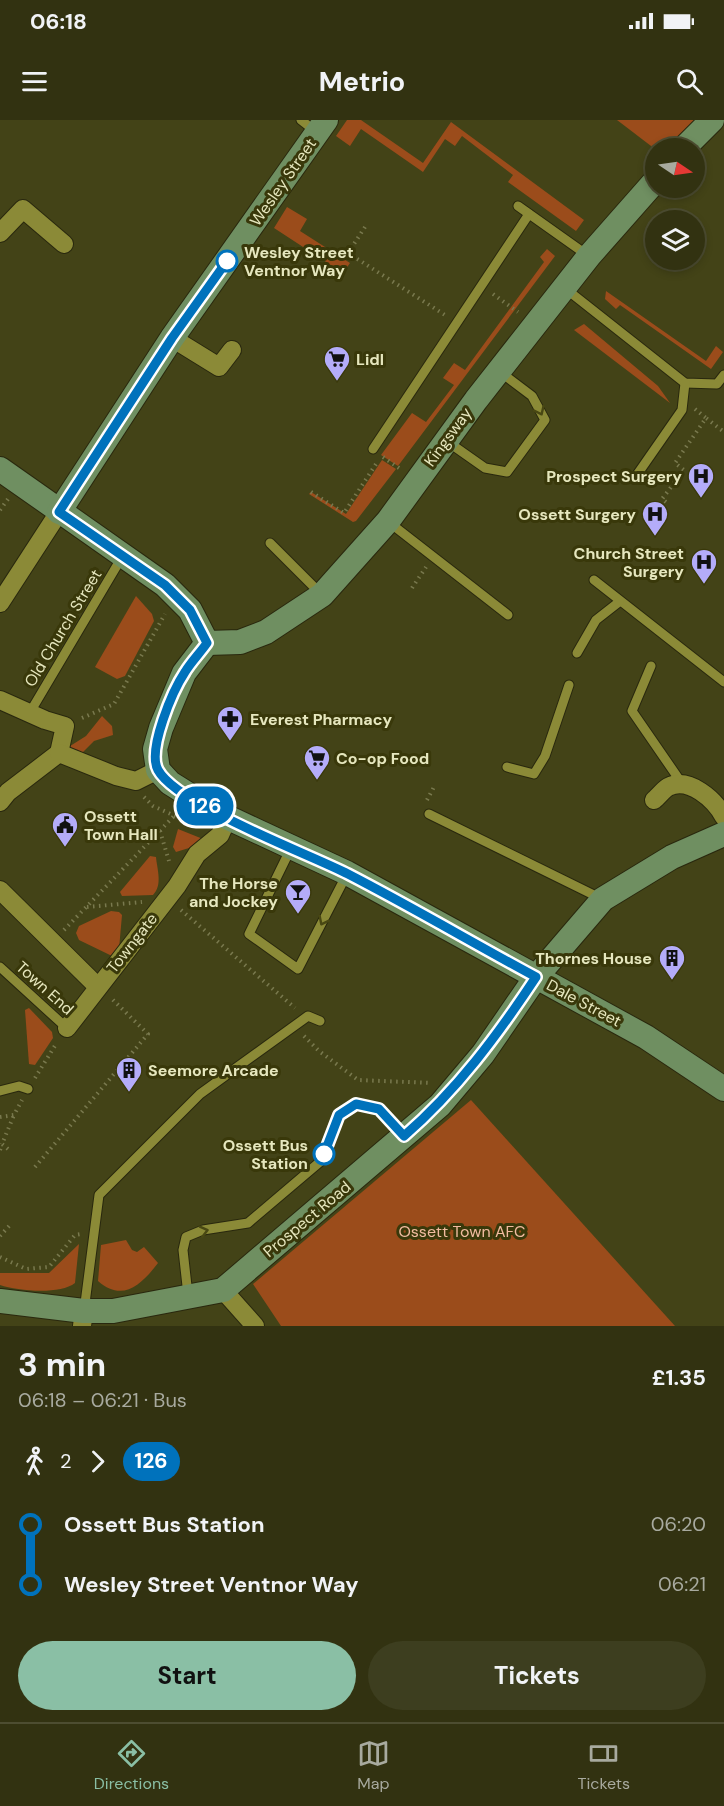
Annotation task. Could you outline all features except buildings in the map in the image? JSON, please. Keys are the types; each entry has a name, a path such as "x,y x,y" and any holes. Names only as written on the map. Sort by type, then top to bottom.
{"main road":[{"path":"694,138 712,120"},
{"name":"Wesley Street","path":"59,512 315,124"},
{"name":"Kingsway","path":"207,643 240,642 266,632 322,595 388,521 499,371 589,256 645,192"},
{"path":"0,468 165,585 190,610 207,643 184,673 164,720 155,750 158,770"},
{"name":"Dale Street","path":"158,770 170,783 188,796 291,848 347,873 646,1036 724,1089"},
{"name":"Prospect Road","path":"0,1301 83,1319 223,1290 257,1267 440,1105 483,1054 536,977 603,899 672,857 724,834"}],"street":[{"path":"0,233 23,209 64,244"},
{"path":"172,338 219,367 231,350"},
{"name":"Wesley Street","path":"0,603 59,512"},
{"path":"0,700 29,714 65,726 59,753 8,792 0,802"},
{"path":"59,753 116,776 136,781 158,770"},
{"path":"654,800 669,787 684,785 699,791 712,801 724,817"},
{"name":"Towngate","path":"68,1030 98,987 172,893 197,854 220,835 228,817"},
{"name":"Towngate","path":"0,890 98,987"},
{"path":"223,1290 255,1326"}],"lane":[{"path":"518,206 589,256"},
{"path":"373,449 529,214"},
{"path":"566,288 685,383 717,384 724,375"},
{"path":"446,440 485,468 507,472 545,420 532,396 499,371"},
{"path":"634,479 682,410 685,383"},
{"path":"388,521 508,615"},
{"path":"270,543 322,595"},
{"name":"Old Church Street","path":"29,714 123,557"},
{"path":"594,580 619,602 724,682"},
{"path":"578,653 596,620 619,602"},
{"path":"651,666 632,711 684,785"},
{"path":"507,767 534,774 545,756 568,685"},
{"path":"429,814 603,899"},
{"path":"291,848 249,934 298,969 347,873"},
{"name":"Town End","path":"0,968 68,1030"},
{"path":"83,1319 99,1195 200,1094 308,1016 320,1022"},
{"path":"0,1091 19,1086 28,1089"},
{"path":"188,1297 183,1250 186,1237 203,1230 248,1223 321,1161 339,1115 356,1104 379,1109 404,1136"}],"path":[{"path":"365,227 348,253 439,311"},
{"path":"482,285 536,325"},
{"path":"666,502 662,500 684,470 675,463 706,418 724,432"},
{"path":"311,492 344,513 381,456 417,480"},
{"path":"412,588 434,557"},
{"path":"65,726 114,704 176,596"},
{"path":"52,942 174,816"},
{"path":"160,830 172,893"},
{"name":"Towngate","path":"87,907 172,893"},
{"path":"35,1167 148,1034 98,987"},
{"path":"293,1041 303,1034"},
{"path":"0,1150 14,1115"},
{"path":"3,1144 8,1149"},
{"path":"0,1236 10,1225"},
{"path":"0,1257 26,1269 49,1267 75,1235 94,1232"}],"green space":[{"path":"347,120 361,120 423,163 451,122 584,220 576,231 508,182 513,175 462,136 455,146 445,139 423,172 361,129 350,146 336,136"},
{"path":"617,120 712,120 694,138 645,138 645,141"},
{"path":"287,207 307,219 300,231 350,263 343,273 274,228"},
{"path":"547,249 555,256 398,466 381,455 412,413 426,422 454,385 443,378 454,363 465,370 544,262 540,257"},
{"path":"606,291 706,361 716,346 723,352 711,369 620,305 616,309 605,299"},
{"path":"584,324 658,386 670,403 574,330"},
{"path":"382,460 396,469 356,521 353,522 309,494 311,492 346,514"},
{"path":"136,596 152,614 154,621 125,676 117,679 95,667"},
{"path":"102,716 112,726 113,735 94,741 82,753 67,748 86,736"},
{"path":"178,829 203,839 202,844 176,852 173,847"},
{"path":"150,856 156,857 159,877 156,891 153,895 122,896 120,892"},
{"path":"111,911 122,915 119,949 112,956 79,940 76,933 79,926"},
{"path":"29,1008 52,1032 53,1038 35,1065 29,1064 25,1010"},
{"name":"Ossett Town AFC","path":"471,1100 675,1326 281,1326 253,1284"},
{"path":"126,1240 132,1250 137,1252 144,1247 158,1263 139,1284 124,1291 107,1287 98,1281 101,1245"},
{"path":"79,1244 75,1283 68,1287 39,1291 0,1285 0,1273 49,1273"}],"bus line":[{"name":"126","path":"227,261 172,338 59,512 165,585 190,610 207,643 184,673 161,728 155,750 158,770 170,783 188,796 218,813 347,873 536,977 483,1054 440,1105 404,1136 379,1109 356,1104 339,1115 324,1154"}],"place":[{"name":"Wesley Street Ventnor Way","path":"227,261"},
{"name":"Lidl","path":"337,382"},
{"name":"Prospect Surgery","path":"701,499"},
{"name":"Ossett Surgery","path":"655,537"},
{"name":"Church Street Surgery","path":"704,585"},
{"name":"Everest Pharmacy","path":"230,742"},
{"name":"Co-op Food","path":"317,781"},
{"name":"Ossett Town Hall","path":"65,848"},
{"name":"The Horse and Jockey","path":"298,915"},
{"name":"Thornes House","path":"672,981"},
{"name":"Seemore Arcade","path":"129,1093"},
{"name":"Ossett Bus Station","path":"324,1154"}]}
